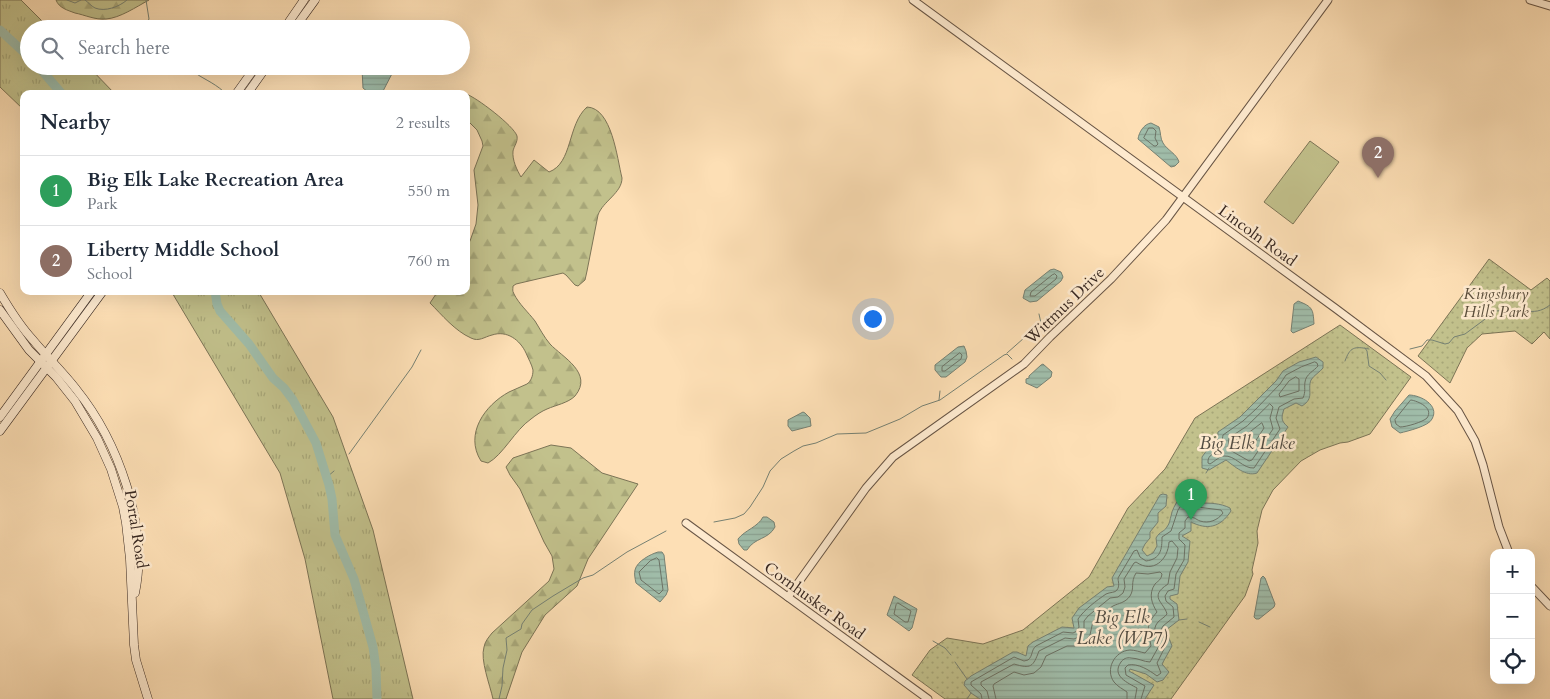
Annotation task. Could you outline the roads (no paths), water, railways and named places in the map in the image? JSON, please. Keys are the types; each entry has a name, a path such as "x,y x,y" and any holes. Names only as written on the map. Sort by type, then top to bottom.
{"main road":[{"path":"290,20 304,0"},
{"path":"301,20 315,0"},
{"path":"239,90 250,75"},
{"path":"250,90 261,75"},
{"name":"Portal Road","path":"0,293 22,327 77,390 97,419 112,448 125,481 133,513 138,549 137,584 132,605"},
{"path":"0,417 89,295"},
{"path":"0,431 100,295"},
{"name":"Portal Road","path":"0,310 20,339 64,387 85,418 103,450 111,469 126,523 130,559 132,629 135,656 148,699"}],"street":[{"name":"Lincoln Road","path":"913,0 1435,384 1458,411 1477,445 1484,465 1499,527 1507,549"},
{"name":"Wittmus Drive","path":"788,596 866,488 893,457 1024,364 1050,336 1111,279 1148,241 1166,220 1328,0"},
{"path":"1530,0 1550,6"},
{"name":"Cornhusker Road","path":"686,523 928,699"},
{"path":"1535,590 1550,606"}],"water":[{"path":"362,75 391,75 384,90 366,90 363,88"},
{"path":"1151,123 1159,127 1163,143 1178,159 1179,162 1175,166 1171,167 1138,139 1142,129"},
{"path":"1054,269 1061,272 1063,277 1061,281 1037,301 1030,302 1023,298 1025,290 1050,270"},
{"path":"1298,301 1311,309 1314,324 1293,333 1291,331 1294,304"},
{"path":"964,346 967,357 965,362 946,377 941,377 935,370 935,365 958,347"},
{"name":"Big Elk Lake","path":"1316,357 1323,362 1323,368 1311,380 1310,397 1302,406 1296,403 1284,409 1282,419 1288,427 1257,473 1249,474 1244,472 1226,460 1209,470 1202,468 1202,457 1207,450 1214,447 1217,443 1218,432 1240,417 1276,381 1283,371 1299,362"},
{"path":"1043,364 1052,372 1051,377 1037,388 1026,383 1026,379"},
{"path":"1409,395 1428,402 1434,414 1427,424 1400,433 1392,427 1390,419"},
{"path":"803,412 810,418 811,426 792,431 788,426 788,420"},
{"name":"Big Elk Lake (WP7)","path":"1193,488 1203,491 1205,494 1198,501 1199,503 1222,505 1230,508 1231,511 1227,517 1213,526 1202,526 1191,522 1191,531 1182,536 1190,541 1188,562 1180,576 1178,594 1170,596 1170,599 1177,604 1179,620 1166,630 1172,646 1162,664 1169,672 1163,680 1157,682 1146,674 1130,669 1129,671 1154,685 1145,699 980,699 971,693 964,685 965,681 971,676 1013,652 1026,656 1028,646 1062,627 1074,628 1072,618 1079,608 1107,587 1114,586 1112,578 1160,495 1167,495 1166,506 1158,513 1158,522 1150,532 1150,538 1142,550 1147,556 1153,553 1157,546 1156,538 1168,526 1176,503 1182,495"},
{"path":"763,517 767,517 774,522 775,527 769,534 754,543 747,550 744,550 739,544 738,539"},
{"path":"658,552 662,552 664,555 668,590 660,602 636,583 635,574 636,567 641,561"},
{"path":"1263,576 1275,604 1274,607 1259,619 1256,619 1254,617 1261,578"},
{"path":"894,596 917,609 912,628 909,631 887,615"}],"waterway":[{"path":"67,0 75,3 81,0"},
{"path":"85,0 99,9 116,7 127,0"},
{"path":"146,0 148,20"},
{"path":"0,30 20,49"},
{"path":"46,75 59,90"},
{"path":"199,75 222,90"},
{"path":"216,295 220,311 249,344 273,378 293,400 316,443 332,499 335,535 354,579 373,647 377,699"},
{"path":"1410,349 1422,346 1427,340 1445,344 1449,343 1454,337 1465,334 1496,311 1508,313 1534,311 1544,309 1550,305"},
{"path":"1007,353 1041,323 1039,314"},
{"path":"1345,361 1351,350 1356,348 1369,349"},
{"path":"1365,348 1369,366 1380,373 1386,380"},
{"path":"349,454 412,367 421,350"},
{"path":"714,522 735,518 744,514 763,487 770,471 781,459 803,446 837,434 866,433 900,419 922,406 940,400 1004,355 1007,354 1012,359"},
{"path":"939,400 940,391"},
{"path":"1206,473 1209,468"},
{"path":"327,477 334,471"},
{"path":"1196,491 1199,485"},
{"path":"499,699 507,650 506,638 521,629 522,624 532,610 583,578 593,575 627,552 666,531"},
{"path":"1179,620 1187,619"},
{"path":"1199,622 1210,627"},
{"path":"933,641 945,648 951,655"},
{"path":"955,662 967,679"},
{"path":"967,699 971,693"}],"place":[{"name":"Liberty Middle School","path":"1378,178"},
{"name":"Big Elk Lake Recreation Area","path":"1191,520"}],"park label":[{"name":"Kingsbury Hills Park","path":"1496,302"}]}
